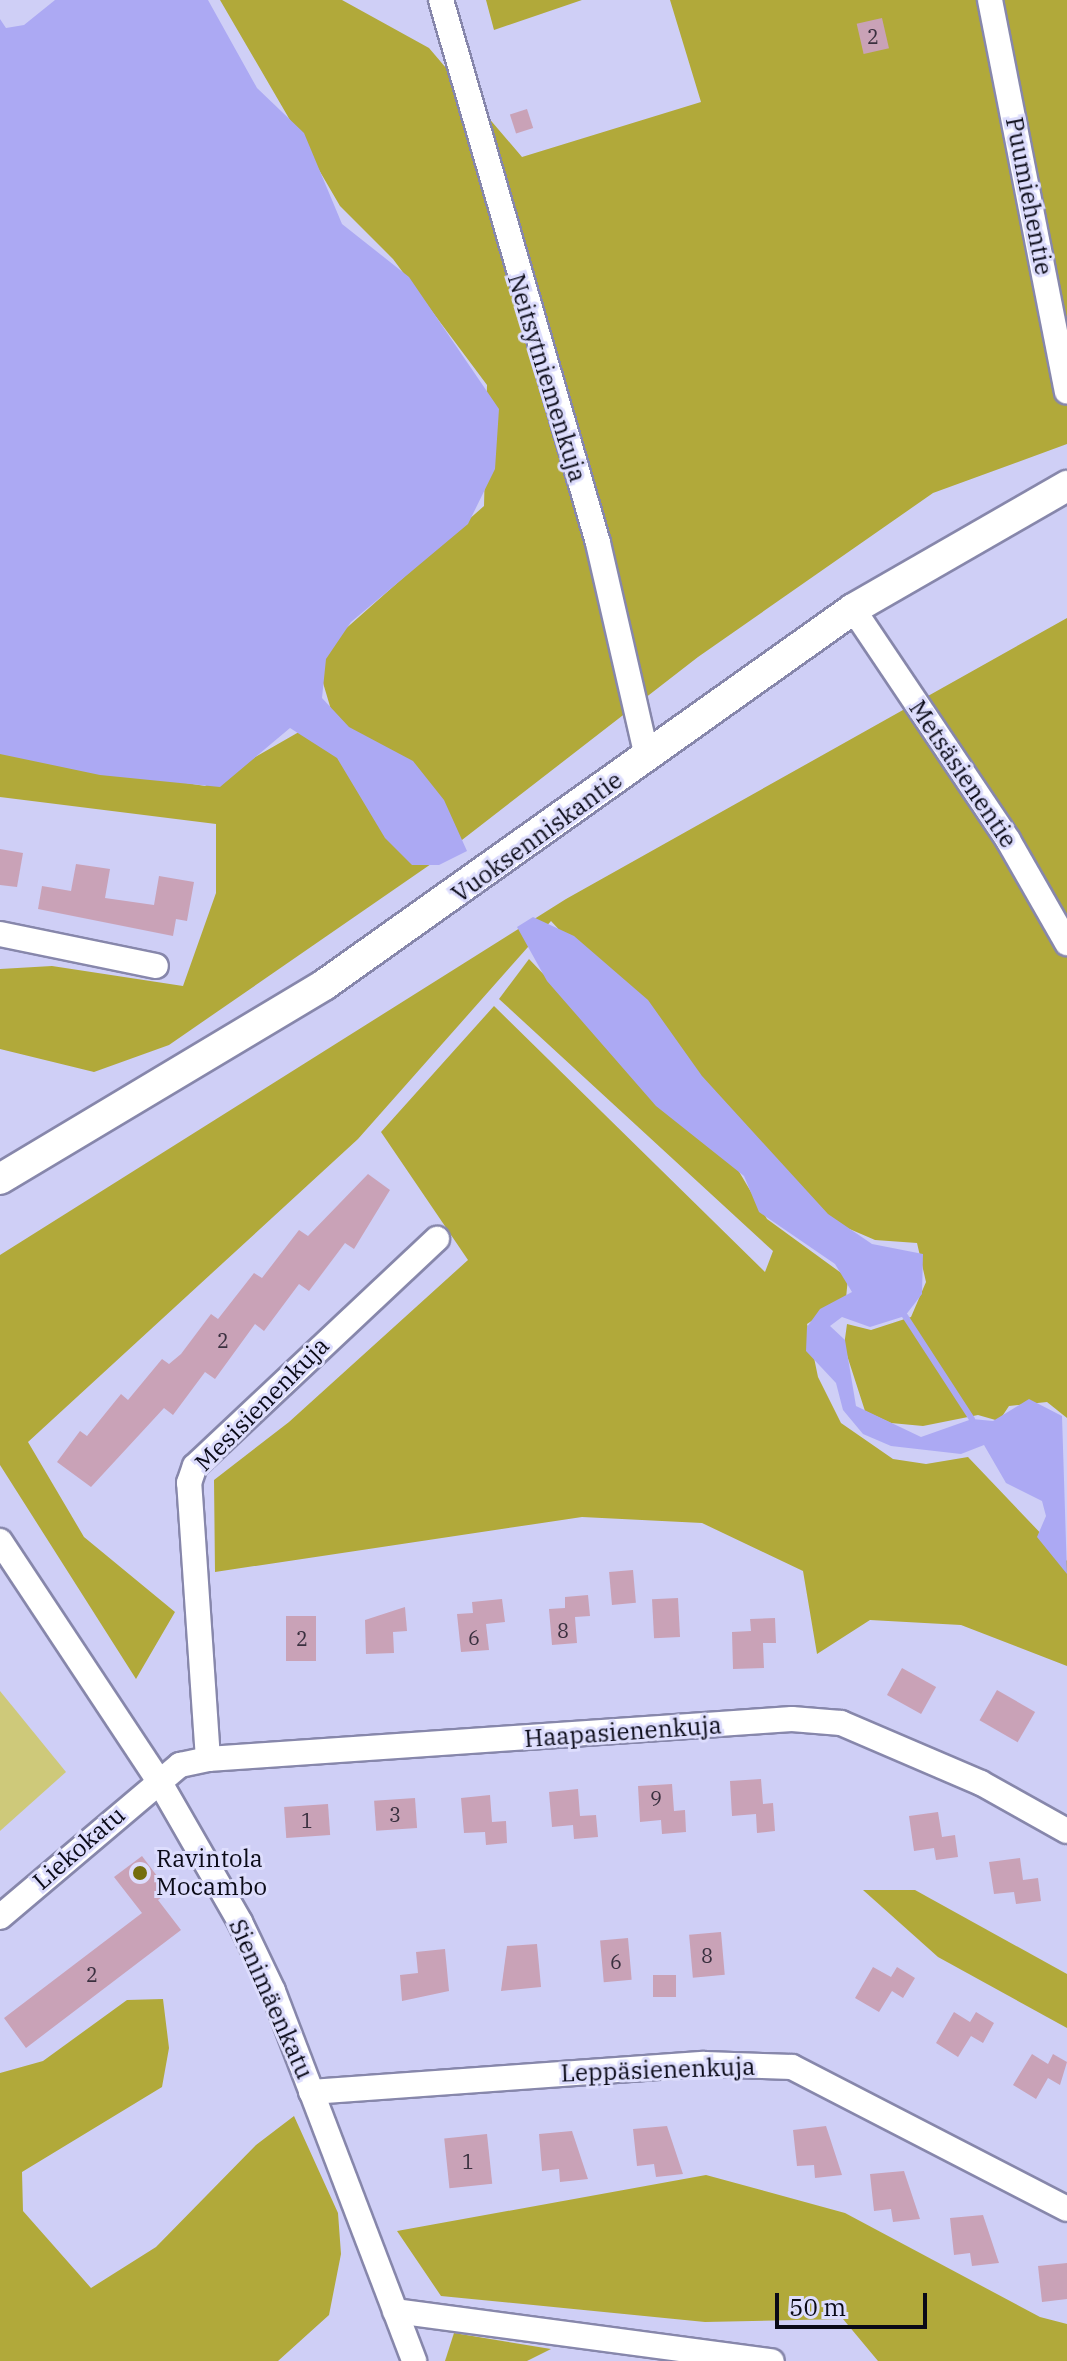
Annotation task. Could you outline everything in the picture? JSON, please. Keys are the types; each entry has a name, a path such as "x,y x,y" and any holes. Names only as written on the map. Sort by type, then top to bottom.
{"street":[{"name":"Neitsytniemenkuja","path":"441,0 598,543 647,757"},
{"name":"Puumiehentie","path":"990,0 1067,391"},
{"name":"Vuoksenniskantie","path":"0,1179 324,985 853,609 1067,486"},
{"name":"Metsäsienentie","path":"853,609 1008,840 1067,943"},
{"path":"0,934 156,966"},
{"name":"Mesisienenkuja","path":"208,1759 189,1483 195,1466 437,1239"},
{"name":"Sienimäenkatu","path":"0,1541 159,1781 260,1963 414,2361"},
{"name":"Haapasienenkuja","path":"159,1781 180,1765 208,1759 792,1719 841,1723 981,1783 1067,1831"},
{"name":"Liekokatu","path":"0,1917 159,1781"},
{"name":"Leppäsienenkuja","path":"311,2092 704,2064 792,2067 1067,2209"},
{"path":"395,2311 772,2361"}],"shaded area":[{"path":"55,0 208,0 257,88 304,133 342,224 409,277 499,409 495,469 468,524 351,622 326,659 322,698 349,727 413,761 444,800 467,851 439,865 412,865 385,838 337,758 290,728 220,787 100,775 0,754 0,19 6,28 24,25"},
{"path":"220,0 342,0 429,48 522,157 701,102 670,0 1067,0 1067,444 933,493 698,657 431,864 169,1045 94,1072 0,1049 0,969 52,966 183,986 216,893 216,824 0,797 0,753 205,786 332,713 315,656 484,506 487,385 393,259 340,206"},
{"path":"486,0 582,0 494,30"},
{"path":"1067,618 1067,1418 1047,1402 1009,1406 999,1421 978,1415 923,1426 891,1423 865,1411 844,1346 847,1324 871,1330 911,1317 926,1282 917,1243 875,1240 831,1221 551,921 358,1139 28,1442 84,1537 175,1612 136,1679 0,1465 0,1255 566,899"},
{"path":"533,917 574,936 648,1000 702,1076 828,1214 872,1244 923,1254 922,1294 905,1316 870,1327 842,1317 830,1326 845,1340 856,1406 921,1437 972,1419 993,1421 1029,1399 1062,1416 1067,1574 1037,1537 1046,1516 1042,1501 1006,1483 984,1445 961,1454 891,1446 863,1434 843,1410 836,1383 806,1351 807,1327 820,1309 852,1292 835,1264 759,1212 744,1176 656,1106 547,981 517,927"},
{"path":"529,959 631,1066 718,1136 767,1219 848,1278 846,1298 807,1324 818,1377 841,1423 893,1459 926,1464 968,1457 1067,1561 1067,1666 961,1625 870,1620 817,1654 803,1571 702,1523 582,1517 215,1572 214,1480 289,1422 468,1260 381,1132 494,1006 765,1272 773,1251 499,999"},
{"path":"0,1691 66,1772 0,1831"},
{"path":"863,1890 915,1890 1067,1974 1067,2028 938,1957"},
{"path":"163,1999 169,2048 162,2087 22,2172 23,2211 91,2288 156,2247 256,2145 294,2116 338,2213 341,2254 329,2315 278,2361 0,2361 0,2073 43,2061 127,2000"},
{"path":"706,2175 845,2213 1040,2317 1067,2324 1067,2361 878,2361 843,2319 705,2322 441,2296 397,2231"},
{"path":"454,2333 551,2349 527,2361 445,2361"}],"building":[{"path":"882,18 889,48 864,54 857,24"},
{"path":"527,109 533,128 516,134 510,115"},
{"path":"0,849 23,853 17,887 0,885"},
{"path":"76,864 110,869 105,898 154,905 159,876 194,882 187,921 176,919 173,936 38,909 42,886 71,891"},
{"path":"368,1174 390,1190 354,1249 345,1243 309,1291 299,1284 264,1331 255,1324 215,1379 205,1372 173,1415 164,1408 91,1487 57,1462 80,1431 87,1436 121,1394 128,1400 162,1359 169,1364 181,1354 211,1314 218,1319 254,1273 262,1278 299,1230 308,1236"},
{"path":"633,1570 636,1603 612,1605 609,1572"},
{"path":"588,1595 590,1616 575,1617 577,1643 552,1645 549,1609 565,1608 565,1597"},
{"path":"678,1598 680,1637 654,1638 652,1599"},
{"path":"502,1599 505,1622 486,1624 489,1650 461,1652 457,1614 473,1613 472,1602"},
{"path":"405,1607 407,1631 393,1632 394,1653 366,1654 365,1620"},
{"path":"286,1616 316,1616 316,1661 286,1661"},
{"path":"775,1618 776,1643 763,1643 764,1668 733,1669 732,1632 751,1631 750,1619"},
{"path":"902,1668 936,1687 921,1714 887,1695"},
{"path":"997,1690 1035,1712 1018,1742 980,1720"},
{"path":"761,1779 763,1804 773,1803 775,1831 757,1833 756,1814 732,1816 730,1781"},
{"path":"672,1784 674,1811 685,1810 686,1832 662,1834 661,1820 640,1822 638,1786"},
{"path":"578,1789 580,1816 596,1815 598,1837 574,1839 573,1825 552,1827 549,1792"},
{"path":"490,1795 492,1822 506,1821 507,1843 486,1845 485,1832 464,1833 461,1798"},
{"path":"415,1798 417,1828 376,1831 374,1801"},
{"path":"328,1804 330,1835 286,1838 284,1807"},
{"path":"938,1812 942,1837 955,1835 958,1857 936,1860 934,1848 914,1851 909,1816"},
{"path":"142,1856 169,1892 158,1900 181,1930 26,2048 4,2018 142,1913 114,1877"},
{"path":"1020,1858 1023,1880 1038,1878 1041,1901 1016,1904 1014,1892 994,1894 989,1862"},
{"path":"721,1932 725,1975 693,1978 689,1935"},
{"path":"628,1938 632,1980 604,1982 600,1940"},
{"path":"537,1944 541,1987 501,1991 507,1946"},
{"path":"445,1949 449,1991 402,2001 400,1975 418,1973 416,1952"},
{"path":"873,1967 891,1977 897,1967 915,1978 903,1998 892,1991 879,2012 855,1998"},
{"path":"653,1975 676,1975 676,1997 653,1997"},
{"path":"954,2012 970,2022 976,2012 994,2023 983,2043 971,2036 958,2057 936,2043"},
{"path":"1032,2054 1048,2064 1053,2054 1067,2062 1060,2085 1048,2078 1036,2099 1013,2085"},
{"path":"667,2126 683,2174 656,2177 654,2164 637,2166 633,2129"},
{"path":"826,2126 842,2175 815,2178 814,2165 797,2166 793,2130"},
{"path":"572,2131 588,2179 560,2182 559,2169 542,2171 539,2134"},
{"path":"487,2134 492,2184 449,2188 444,2138"},
{"path":"904,2171 920,2219 893,2222 891,2209 874,2211 870,2174"},
{"path":"983,2215 999,2263 972,2266 970,2253 954,2255 950,2218"},
{"path":"1067,2263 1067,2299 1042,2302 1038,2266"}],"waterway":[{"path":"905,1316 972,1419"}],"place":[{"name":"Ravintola Mocambo","path":"140,1873"}]}
